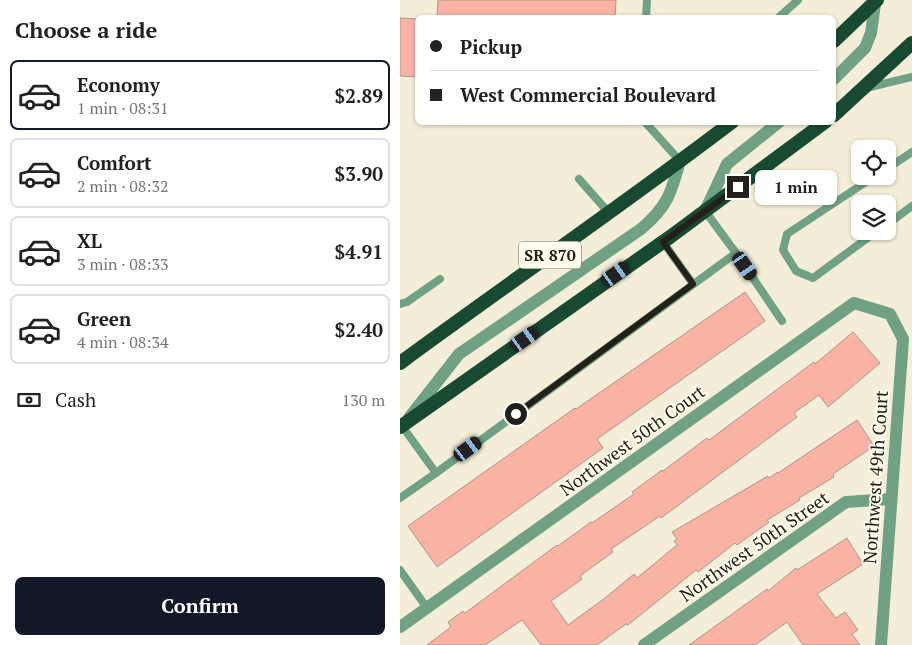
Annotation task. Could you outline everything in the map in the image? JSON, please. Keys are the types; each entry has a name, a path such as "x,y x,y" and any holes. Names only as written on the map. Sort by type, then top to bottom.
{"highway":[{"path":"836,39 875,1"},
{"path":"836,113 912,43"},
{"name":"SR 870","path":"400,363 680,162 728,125"},
{"name":"SR 870","path":"401,427 663,242 820,125"}],"street":[{"path":"836,77 865,48 871,33 875,1"},
{"path":"705,211 727,164 775,125"},
{"path":"401,427 460,354 641,230 658,215 668,199 680,162"},
{"name":"Northwest 50th Court","path":"400,627 854,303 890,314"},
{"name":"Northwest 49th Court","path":"881,645 903,339 890,314"},
{"name":"Northwest 50th Street","path":"644,645 846,502 891,500"}],"lane":[{"path":"646,15 647,0"},
{"path":"781,15 798,0"},
{"path":"862,90 912,77"},
{"path":"648,125 680,162"},
{"path":"896,163 912,152"},
{"path":"579,179 609,213"},
{"path":"861,185 787,234 783,250 796,271 812,278 865,240"},
{"path":"896,218 912,206"},
{"path":"705,211 782,321"},
{"path":"663,242 693,284"},
{"path":"400,498 736,253"},
{"path":"402,304 440,279"},
{"path":"401,427 436,472"},
{"path":"400,570 427,608"}],"building":[{"path":"438,0 616,0 615,15 437,15"},
{"path":"400,18 415,19 415,77 400,76"},
{"path":"745,292 765,321 597,439 603,448 437,567 408,526 575,408"},
{"path":"853,332 880,363 828,407 819,395 794,413 797,417 661,518 660,516 611,549 613,552 580,576 582,579 551,601 568,625 634,574 637,578 677,545 674,541 677,539 672,532 768,476 769,478 778,473 857,420 874,446 833,474 834,477 767,520 769,522 737,545 735,543 698,572 696,570 628,625 626,624 597,645 541,645 522,620 485,645 427,645 451,627 448,622 463,611 465,613 557,545 634,494 632,492 662,470 707,438 709,440 814,362 815,364"},
{"path":"847,538 863,564 817,594 836,618 845,612 858,630 852,634 860,645 803,645 787,622 755,645 689,645 767,589 768,591 796,568 797,570"}],"route":[{"path":"516,414 693,284 663,242 738,187"}]}
